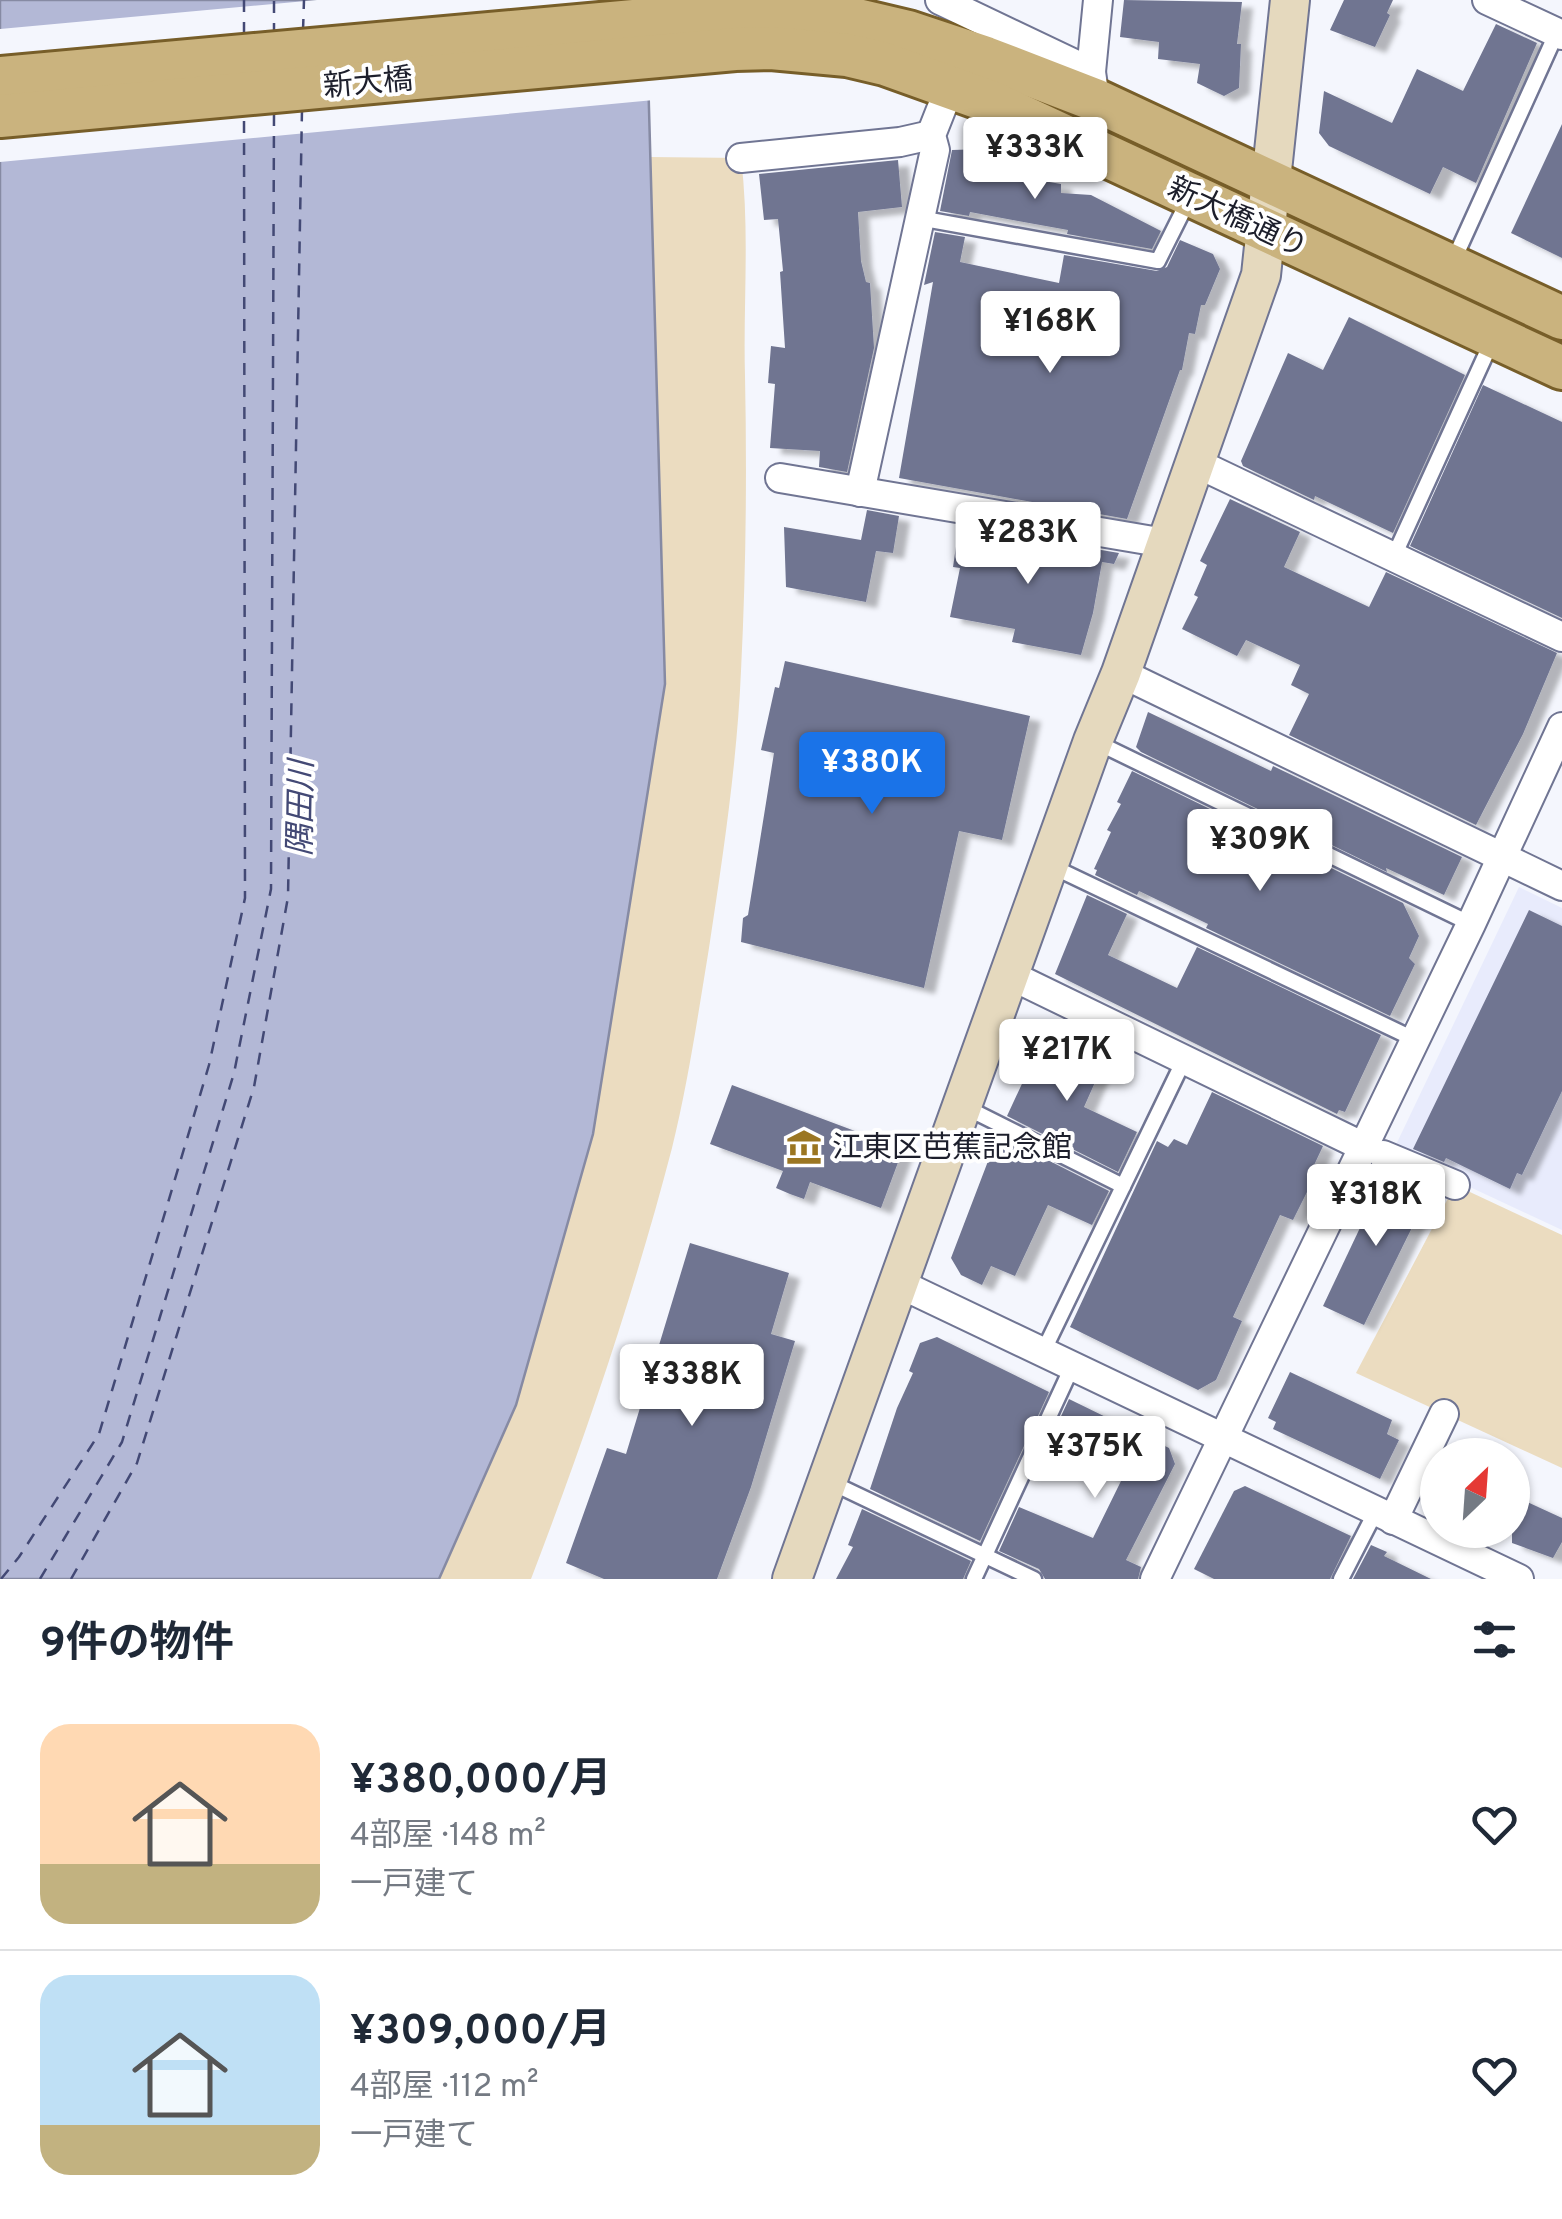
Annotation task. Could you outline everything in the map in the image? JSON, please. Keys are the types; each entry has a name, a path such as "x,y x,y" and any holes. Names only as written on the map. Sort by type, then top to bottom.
{"main road":[{"name":"新大橋通り","path":"740,20 802,12 878,24 1094,86 1272,184 1562,318"},
{"name":"新大橋通り","path":"740,20 772,48 885,64 991,102 1562,368"},
{"name":"新大橋","path":"0,78 740,20"},
{"name":"新大橋","path":"0,116 740,20"}],"street":[{"path":"940,0 1094,86 1098,0"},
{"path":"792,1579 1261,275 1290,0"},
{"path":"1487,0 1560,33"},
{"path":"860,492 935,150 931,135 950,87"},
{"path":"741,158 900,142 931,135"},
{"path":"1194,462 1562,637"},
{"path":"780,478 1166,542"},
{"path":"1121,672 1562,886"},
{"path":"1155,1579 1374,1151 1416,1040 1562,727"},
{"path":"1010,975 1374,1151 1455,1185"},
{"path":"898,1284 1519,1579"},
{"path":"1384,1516 1444,1414"}],"lane":[{"path":"1451,264 1560,33"},
{"path":"920,218 1158,260 1191,196"},
{"path":"1394,556 1495,336"},
{"path":"1094,741 1472,924"},
{"path":"1048,865 1416,1040"},
{"path":"1043,1352 1185,1058"},
{"path":"963,1106 1123,1186"},
{"path":"974,1579 1072,1367"},
{"path":"828,1481 1034,1579"},
{"path":"1341,1579 1384,1516"}],"shaded area":[{"path":"650,157 741,158 744,185 743,634 733,775 714,913 683,1099 657,1203 608,1365 531,1579 439,1579 516,1405 593,1134 665,684"},
{"path":"1519,887 1562,908 1562,1230 1393,1151"},
{"path":"1455,1185 1562,1235 1562,1468 1530,1453 1530,1438 1497,1438 1356,1373"}],"water":[{"name":"隅田川","path":"0,0 642,0 647,37 665,684 593,1134 516,1405 439,1579 0,1579"}],"pier":[{"path":"317,0 647,0 654,100 0,162 0,29"}],"building":[{"path":"1124,0 1242,2 1237,44 1241,44 1239,88 1224,96 1197,83 1200,64 1158,59 1159,42 1120,37"},
{"path":"1344,0 1393,0 1375,47 1330,30"},
{"path":"1496,24 1537,43 1476,183 1443,167 1430,194 1329,146 1319,133 1324,91 1392,123 1417,69 1463,91"},
{"path":"1562,124 1562,258 1511,233"},
{"path":"984,149 982,161 1033,168 1032,179 1061,184 1061,193 1091,195 1161,231 1152,249 970,212 969,216 940,211 952,150"},
{"path":"898,160 902,207 858,212 861,261 866,282 870,283 874,348 847,472 819,467 820,451 770,448 775,384 768,383 771,346 785,348 780,272 783,271 778,219 764,220 759,174"},
{"path":"935,232 965,237 960,262 1059,283 1064,255 1157,271 1167,267 1180,240 1213,254 1220,269 1205,305 1201,305 1195,334 1189,333 1182,370 1127,519 899,478 933,282 924,285"},
{"path":"1349,317 1465,375 1393,533 1315,496 1314,500 1243,466 1241,461 1288,353 1323,370"},
{"path":"1483,385 1562,422 1562,618 1410,546"},
{"path":"1230,499 1300,532 1284,567 1369,607 1386,572 1557,653 1523,734 1476,825 1289,735 1309,694 1291,685 1300,665 1246,640 1237,656 1182,629 1198,597 1194,595 1207,565 1200,561"},
{"path":"867,510 899,516 893,553 876,551 866,602 786,587 784,527 861,540"},
{"path":"959,526 1119,553 1114,564 1102,562 1081,655 1012,642 1015,629 950,617 960,568 953,567"},
{"path":"785,661 1030,716 1002,840 959,831 924,988 741,942 774,753 761,750"},
{"path":"1148,712 1271,771 1273,766 1462,857 1444,895 1386,868 1387,872 1141,752 1136,747"},
{"path":"1132,771 1403,903 1419,936 1409,958 1415,964 1390,1016 1206,928 1208,924 1139,891 1137,895 1095,875 1094,869 1111,832 1107,830"},
{"path":"1087,895 1127,914 1108,955 1177,988 1197,947 1381,1035 1345,1112 1339,1110 1337,1114 1055,974"},
{"path":"1529,910 1562,926 1562,1091 1522,1175 1517,1173 1510,1189 1446,1158 1444,1162 1413,1149"},
{"path":"1034,1028 1066,1045 1063,1053 1100,1071 1084,1107 1137,1132 1118,1172 1007,1116 1034,1058 1022,1052"},
{"path":"732,1085 903,1149 881,1208 810,1182 804,1199 790,1194 776,1188 783,1171 710,1144"},
{"path":"1212,1092 1323,1146 1308,1178 1313,1180 1293,1220 1280,1215 1233,1317 1242,1321 1216,1380 1198,1390 1070,1327 1157,1141 1168,1147 1174,1139 1187,1145"},
{"path":"998,1135 1109,1191 1092,1225 1048,1205 1015,1276 991,1266 982,1285 961,1275 951,1258"},
{"path":"1385,1175 1429,1193 1364,1325 1323,1306"},
{"path":"690,1243 789,1273 771,1334 795,1341 751,1487 717,1579 604,1579 566,1563 607,1448 626,1454"},
{"path":"937,1337 1049,1392 980,1541 870,1489 913,1373 909,1371 920,1343"},
{"path":"1290,1372 1392,1420 1387,1434 1399,1440 1380,1479 1273,1429 1276,1422 1268,1418"},
{"path":"1069,1399 1169,1448 1175,1464 1126,1560 1141,1567 1138,1579 1045,1579 1039,1569 999,1551 1019,1507 1093,1538 1121,1481 1063,1454 1058,1464 1042,1457"},
{"path":"1245,1486 1351,1536 1330,1579 1214,1579 1194,1569 1234,1491"},
{"path":"1530,1503 1562,1518 1562,1542 1553,1558 1526,1548 1530,1548"},
{"path":"862,1509 971,1561 963,1579 836,1579 853,1547 848,1545"},
{"path":"1371,1545 1387,1552 1384,1556 1431,1579 1353,1579"}],"ferry route":[{"path":"244,0 244,37"},
{"path":"274,0 274,35"},
{"path":"303,31 304,0"},
{"path":"71,1579 137,1463 254,1087 288,897 302,109"},
{"path":"40,1579 122,1442 234,1073 271,889 274,113"},
{"path":"1,1579 99,1434 209,1065 245,898 244,115"}],"place":[{"name":"江東区芭蕉記念館","path":"804,1147"}]}
